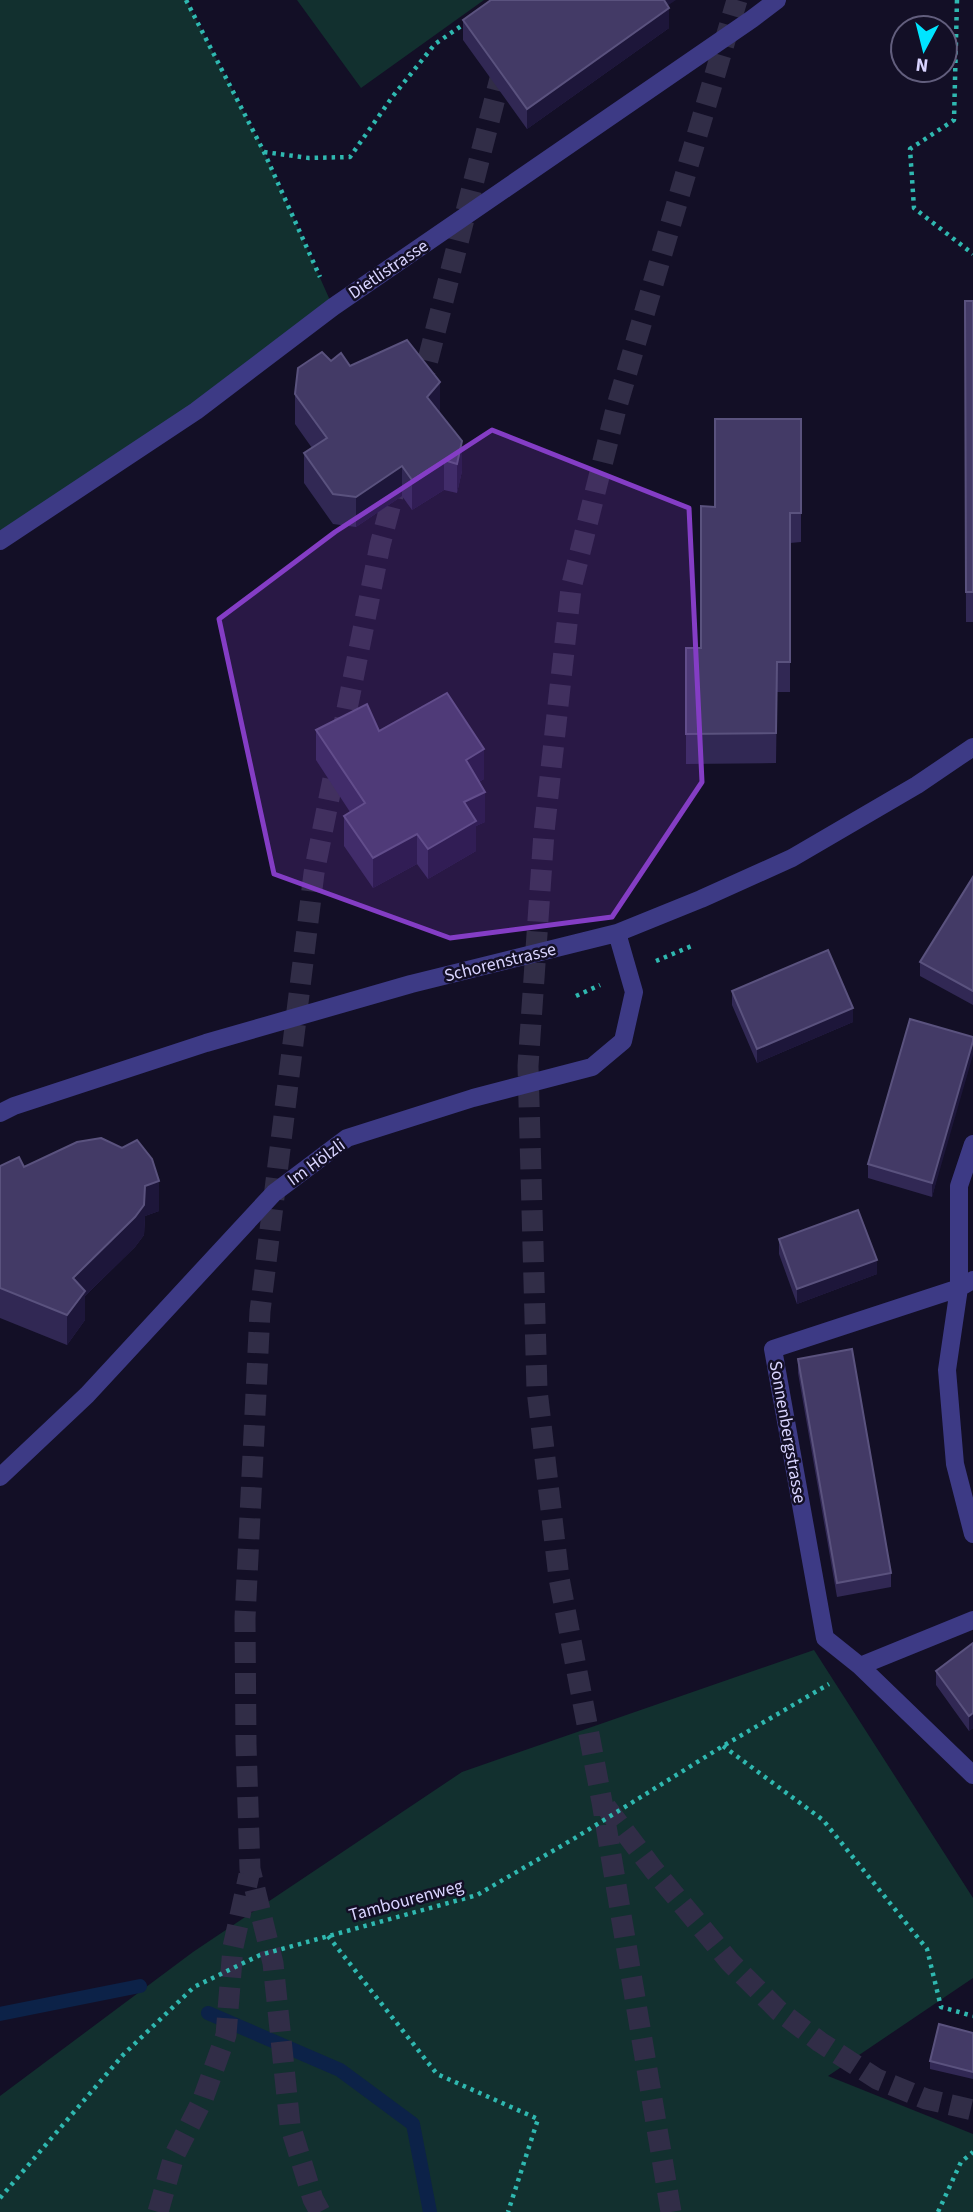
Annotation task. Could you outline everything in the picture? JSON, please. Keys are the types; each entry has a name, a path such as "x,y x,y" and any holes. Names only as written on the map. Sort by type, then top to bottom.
{"street":[{"name":"Dietlistrasse","path":"0,541 196,411 333,307 777,0"},
{"name":"Schorenstrasse","path":"0,1113 14,1106 206,1043 411,984 617,933 792,858 916,785 973,747"},
{"name":"Im Hölzli","path":"0,1477 87,1395 274,1193 347,1138 473,1098 593,1067 623,1041 634,992 617,933"},
{"path":"973,1144 959,1186 966,1284 947,1370 955,1464 973,1534"},
{"name":"Sonnenbergstrasse","path":"860,1666 825,1637 773,1349 966,1284"},
{"path":"973,1620 860,1666 973,1775"}],"path":[{"path":"186,0 264,152 333,307"},
{"path":"957,0 954,120 910,149 914,208 973,254"},
{"path":"264,152 309,158 350,157 393,96 435,44 478,15"},
{"name":"Tambourenweg","path":"0,2198 123,2055 194,1987 260,1955 477,1895 860,1666"},
{"path":"723,1746 823,1820 927,1949 941,2007 973,2016"},
{"path":"328,1936 437,2074 538,2119 508,2212"},
{"path":"938,2212 961,2162 973,2151"}],"highlighted area":[{"path":"492,430 689,508 702,782 612,917 450,938 274,874 219,619 335,532"}],"green space":[{"path":"0,0 186,0 264,152 333,307 0,538"},
{"path":"297,0 484,0 361,88"},
{"path":"814,1650 973,1898 973,1978 828,2076 973,2134 973,2212 0,2212 0,2096 193,1952 462,1772"}],"building":[{"path":"491,0 664,0 669,8 527,109 463,20"},
{"path":"965,301 973,301 973,592 966,592"},
{"path":"407,340 440,382 427,397 462,441 457,464 444,460 412,480 402,466 356,497 333,494 304,453 327,438 295,394 298,368 322,352 331,361 341,353 350,366"},
{"path":"715,419 801,419 801,513 790,513 790,662 777,662 776,733 686,734 686,648 701,648 701,506 715,507"},
{"path":"447,693 484,749 466,760 485,792 464,802 476,821 428,849 417,834 373,858 344,816 365,803 316,730 367,704 379,731"},
{"path":"973,877 973,991 920,962"},
{"path":"828,950 853,1008 757,1049 732,991"},
{"path":"910,1019 973,1037 932,1183 868,1164"},
{"path":"101,1138 122,1148 137,1140 152,1159 159,1181 145,1186 144,1205 73,1278 85,1291 67,1315 0,1288 0,1166 19,1157 24,1167 77,1142"},
{"path":"858,1210 877,1260 797,1289 779,1239"},
{"path":"852,1349 891,1573 837,1583 798,1359"},
{"path":"973,1643 973,1713 969,1716 936,1671"},
{"path":"939,2024 973,2033 973,2072 930,2061"}],"waterway":[{"path":"0,2014 140,1986"},
{"path":"208,2013 340,2070 413,2124 430,2212"}],"tunnel":[{"path":"671,2212 602,1802 559,1578 537,1390 528,1066 544,832 571,588 616,409 737,0"},
{"path":"420,391 504,63"},
{"path":"320,2212 313,2199 290,2125 273,1963 250,1869 245,1618 260,1311 314,873 380,545 398,477"},
{"path":"606,1807 730,1962 779,2011 877,2079 926,2099 973,2110"},
{"path":"158,2212 174,2156 203,2099 226,2035 233,1947 249,1875"}]}
